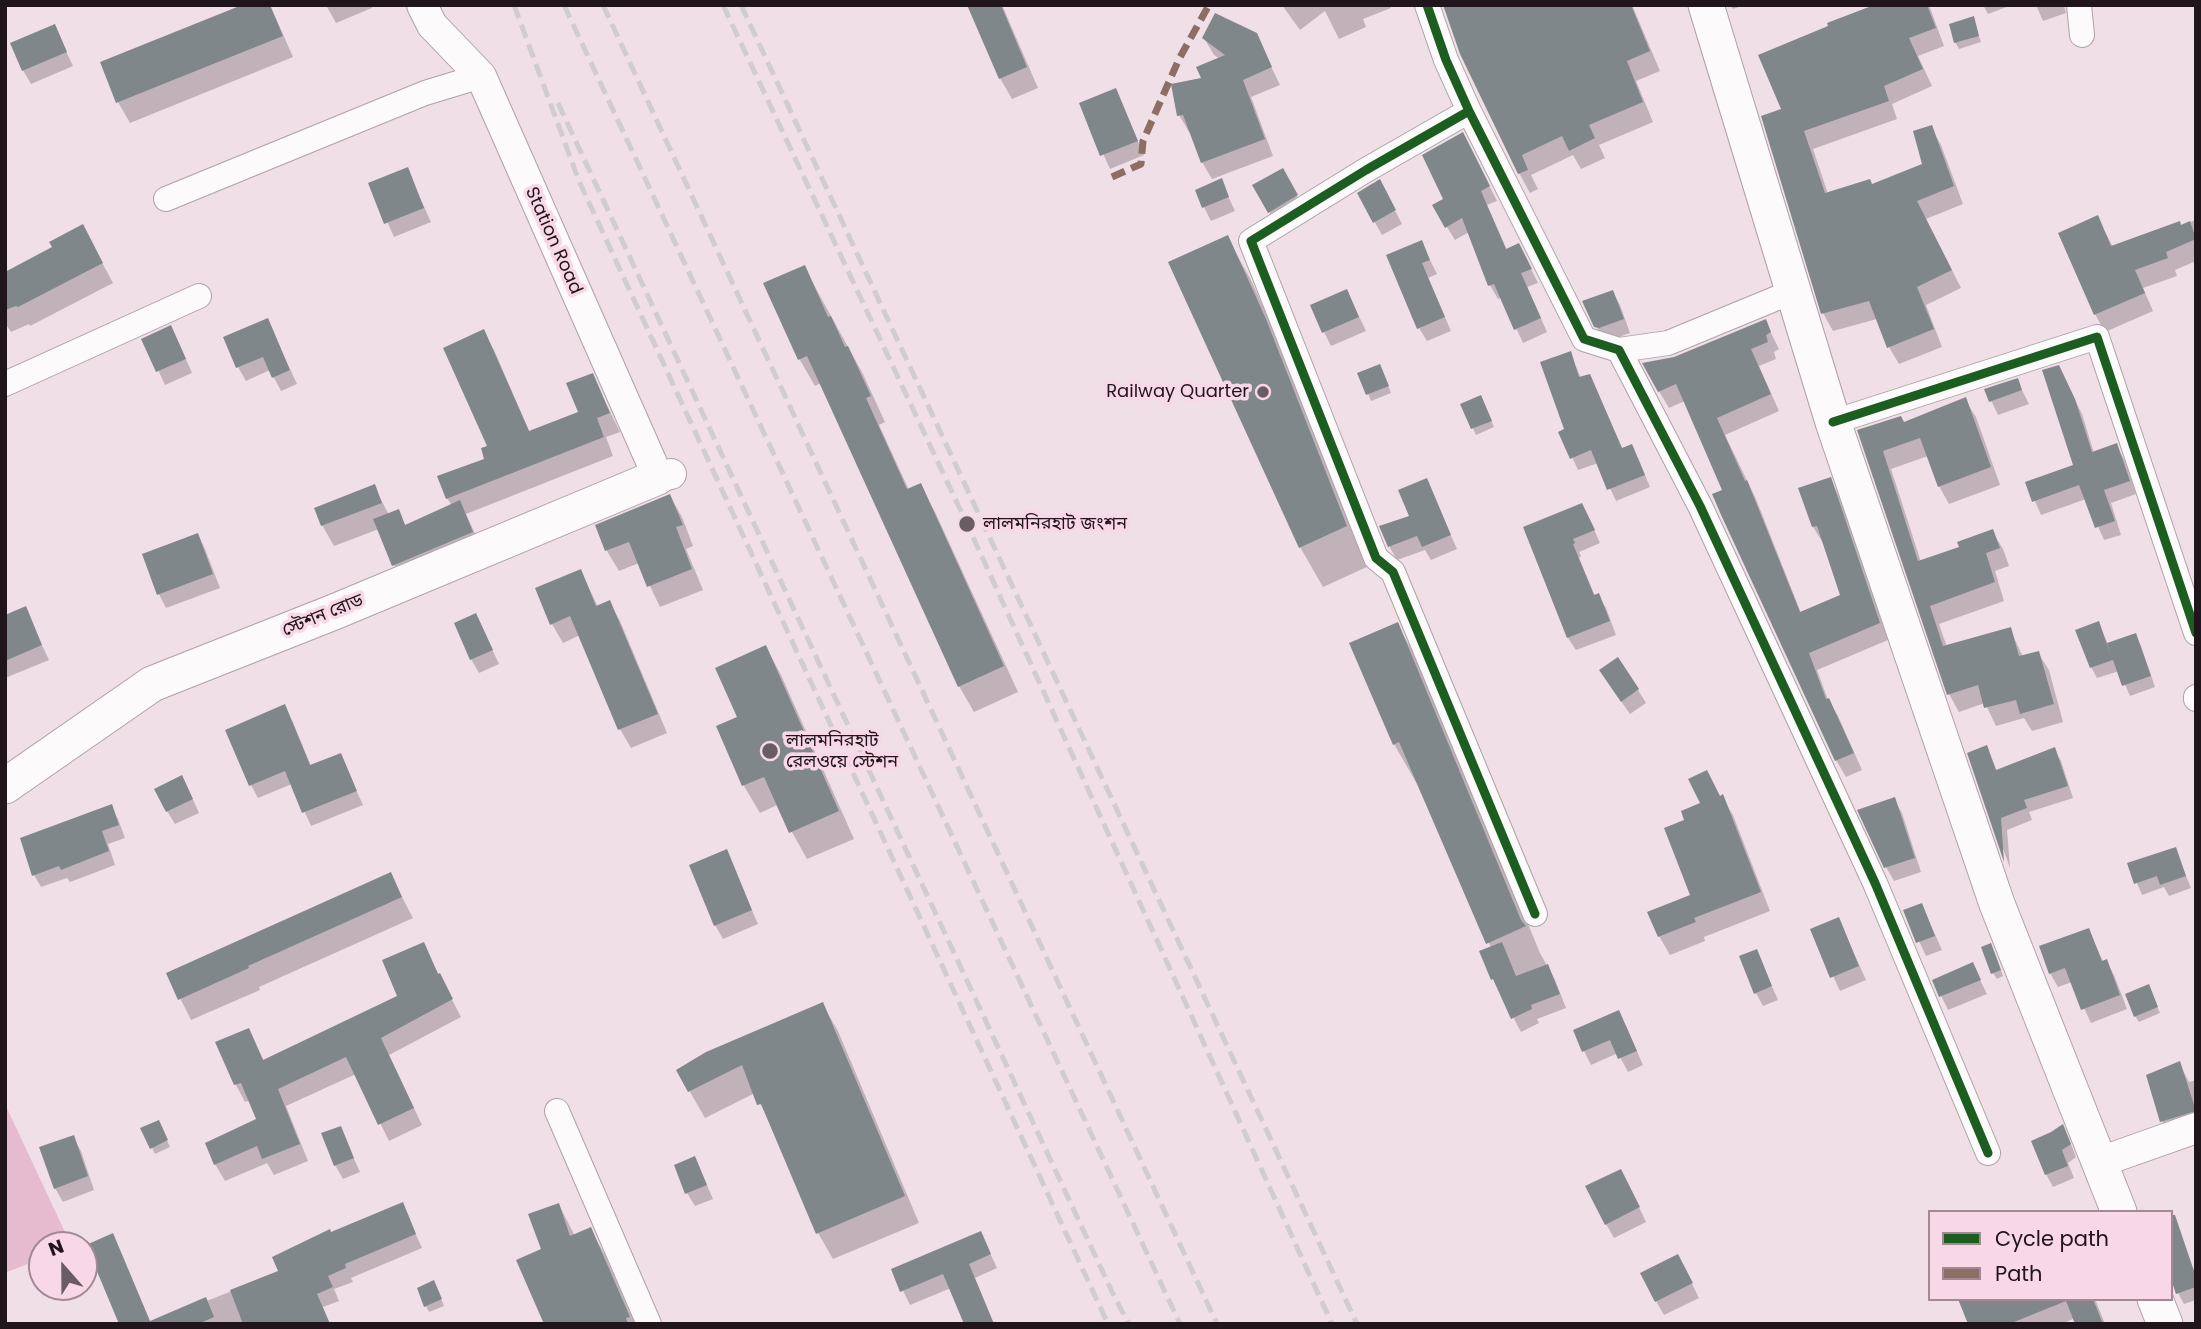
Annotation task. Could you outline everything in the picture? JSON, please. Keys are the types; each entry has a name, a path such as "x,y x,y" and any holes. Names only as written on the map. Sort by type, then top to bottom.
{"main road":[{"path":"1706,5 1833,422 1997,904 2118,1210"},
{"name":"স্টেশন রোড","path":"5,786 152,684 665,476"},
{"path":"2156,1301 2165,1324"}],"street":[{"name":"Station Road","path":"422,5 432,25 481,76 665,476"},
{"path":"1427,5 1446,60 1469,111 1584,339 1619,350 1668,343 1794,291"},
{"path":"2079,5 2082,35"},
{"path":"166,199 425,93 481,76"},
{"path":"1469,111 1251,241 1376,558 1393,572 1535,914"},
{"path":"5,384 198,296"},
{"path":"1833,422 2097,337 2196,633"},
{"path":"1619,350 1700,506 1875,883 1988,1153"},
{"path":"557,1111 649,1324"},
{"path":"2100,1162 2196,1128"}],"shaded area":[{"path":"5,1104 64,1231 28,1231 28,1264 5,1273"}],"building":[{"path":"242,5 270,5 283,36 116,103 100,62"},
{"path":"967,5 1001,5 1027,67 999,79"},
{"path":"1443,5 1631,5 1650,51 1627,61 1643,102 1589,125 1595,138 1569,151 1562,136 1522,155 1528,170 1518,174 1460,54"},
{"path":"1874,5 1927,5 1936,28 1909,38 1923,69 1884,86 1889,101 1804,131 1825,193 1870,179 1872,184 1922,164 1913,131 1932,125 1954,186 1917,201 1952,270 1917,287 1934,329 1887,348 1869,301 1821,314 1761,116 1781,109 1758,55"},
{"path":"1215,13 1257,33 1272,67 1243,80 1265,139 1201,163 1183,115 1177,116 1171,84 1201,78 1196,67 1225,55 1202,38"},
{"path":"1974,16 1979,36 1954,43 1949,24"},
{"path":"55,24 67,52 22,71 10,43"},
{"path":"1116,88 1138,141 1100,156 1079,103"},
{"path":"1463,132 1490,186 1481,191 1506,249 1519,243 1532,269 1521,273 1541,318 1514,330 1494,284 1488,286 1462,218 1445,228 1432,205 1443,199 1422,155"},
{"path":"408,167 424,208 384,224 368,183"},
{"path":"1283,168 1298,195 1268,213 1252,185"},
{"path":"1222,178 1229,197 1202,208 1195,190"},
{"path":"1380,179 1396,210 1373,223 1357,193"},
{"path":"2098,215 2111,246 2180,221 2181,225 2190,221 2196,239 2166,252 2168,258 2135,270 2145,293 2094,315 2058,233"},
{"path":"83,224 103,263 18,307 5,310 5,272 52,247 49,242"},
{"name":"Railway Quarter","path":"1228,235 1266,319 1347,526 1299,548 1168,262"},
{"path":"1422,240 1430,260 1422,263 1445,317 1417,329 1386,255"},
{"path":"805,265 828,317 831,316 845,347 848,346 871,396 866,398 907,489 921,483 1004,666 958,687 807,356 798,360 763,283"},
{"path":"1347,289 1359,317 1322,333 1310,305"},
{"path":"1613,290 1624,319 1599,328 1594,327 1582,301"},
{"path":"268,318 290,370 272,378 263,357 236,368 223,337"},
{"path":"1766,319 1771,332 1766,335 1768,342 1751,349 1771,394 1717,418 1745,481 1747,480 1800,612 1840,595 1817,526 1812,527 1798,488 1831,477 1880,623 1809,653 1826,699 1829,698 1854,753 1835,761 1712,494 1722,490 1676,384 1658,392 1642,363 1674,357"},
{"path":"171,325 186,359 156,372 141,339"},
{"path":"484,329 529,431 578,412 566,383 593,373 610,413 597,418 604,437 446,499 437,476 484,459 481,448 487,446 443,348"},
{"path":"1571,351 1579,377 1590,374 1622,448 1632,444 1645,475 1607,490 1591,450 1570,459 1558,432 1564,429 1540,362"},
{"path":"1380,364 1389,386 1366,395 1357,373"},
{"path":"2059,365 2075,399 2092,452 2117,443 2130,481 2104,490 2115,521 2095,528 2079,485 2032,502 2025,482 2073,465 2042,370"},
{"path":"2018,378 2022,390 1989,402 1984,389"},
{"path":"1481,395 1492,421 1471,429 1460,404"},
{"path":"1966,397 1991,467 1938,487 1920,438 1883,451 1918,561 1959,547 1957,542 1993,529 2000,548 1986,553 1995,582 1930,606 1943,646 2011,627 2019,656 2039,651 2054,704 2020,714 2016,700 1984,708 1978,685 1947,695 1857,430 1901,416 1904,422"},
{"path":"1427,478 1451,535 1422,547 1417,536 1388,547 1379,526 1409,516 1398,490"},
{"path":"375,484 382,503 321,526 314,508"},
{"path":"670,494 683,525 676,527 692,569 647,587 629,542 605,551 595,525"},
{"path":"460,500 473,532 392,566 373,519 399,509 405,525"},
{"path":"1582,503 1595,530 1573,539 1573,544 1594,595 1599,593 1610,621 1567,638 1523,527"},
{"path":"198,533 213,574 157,595 142,554"},
{"path":"581,569 596,606 610,600 658,714 618,730 570,616 550,625 535,588"},
{"path":"26,606 42,645 5,661 5,615"},
{"path":"476,613 493,650 470,660 454,623"},
{"path":"2099,621 2111,656 2107,643 2136,633 2151,676 2122,686 2113,660 2090,668 2075,630"},
{"path":"1398,622 1521,920 1526,926 1486,944 1399,742 1393,745 1349,643"},
{"name":"লালমনিরহাট রেলওয়ে স্টেশন","path":"766,645 839,811 789,833 764,777 742,786 716,726 737,717 715,668"},
{"path":"1618,657 1639,689 1621,702 1599,670"},
{"path":"285,704 310,765 341,753 357,791 302,813 285,771 249,786 225,730"},
{"path":"1987,745 1996,770 2055,747 2068,786 2024,800 2027,808 2001,818 2004,862 1967,753"},
{"path":"1707,770 1720,796 1723,794 1761,892 1694,918 1696,922 1658,937 1647,912 1690,895 1664,828 1684,820 1681,811 1700,803 1688,779"},
{"path":"182,775 193,799 166,812 154,789"},
{"path":"1895,797 1915,858 1884,868 1857,810"},
{"path":"112,804 119,825 102,831 109,851 61,870 59,866 32,876 20,838"},
{"path":"2176,847 2186,876 2160,885 2157,876 2134,884 2127,863"},
{"path":"727,849 752,910 714,926 689,865"},
{"path":"391,872 402,897 178,1000 166,973"},
{"path":"1922,903 1935,936 1916,943 1903,910"},
{"path":"1839,917 1859,966 1830,978 1810,929"},
{"path":"2089,928 2102,961 2107,959 2120,995 2081,1010 2065,968 2049,974 2039,946"},
{"path":"424,942 453,999 381,1038 414,1108 378,1125 346,1057 278,1089 300,1144 262,1159 257,1146 214,1165 205,1143 256,1119 241,1083 234,1085 215,1042 249,1028 263,1060 397,996 382,960"},
{"path":"1502,942 1516,976 1548,964 1560,994 1531,1005 1532,1009 1511,1019 1479,951"},
{"path":"1991,943 2001,970 1991,974 1981,947"},
{"path":"1757,949 1772,986 1754,994 1739,956"},
{"path":"1973,962 1981,980 1939,997 1932,980"},
{"path":"2149,984 2158,1007 2134,1017 2125,994"},
{"path":"823,1002 905,1196 816,1234 761,1104 757,1105 742,1065 688,1092 676,1070 706,1052"},
{"path":"1619,1010 1637,1051 1618,1059 1610,1040 1582,1052 1573,1030"},
{"path":"2180,1061 2196,1111 2160,1122 2146,1075"},
{"path":"159,1120 168,1140 150,1149 140,1128"},
{"path":"2063,1124 2071,1144 2062,1150 2068,1166 2045,1175 2031,1141"},
{"path":"341,1126 354,1158 334,1166 321,1133"},
{"path":"74,1135 88,1176 54,1189 39,1147"},
{"path":"695,1156 707,1185 685,1194 674,1165"},
{"path":"1621,1169 1640,1207 1605,1225 1585,1186"},
{"path":"403,1202 416,1234 345,1264 346,1268 328,1276 333,1287 317,1294 330,1324 243,1324 230,1290 278,1271 272,1257 330,1229 331,1232"},
{"path":"559,1203 570,1236 591,1227 630,1317 626,1318 628,1324 544,1324 516,1260 541,1249 528,1214"},
{"path":"2173,1215 2196,1277 2196,1287 2176,1294 2173,1285"},
{"path":"981,1231 991,1254 969,1264 994,1324 964,1324 943,1274 900,1292 891,1269"},
{"path":"113,1233 150,1321 206,1297 214,1317 198,1324 119,1324 98,1274 98,1240"},
{"path":"1678,1254 1693,1283 1655,1302 1640,1273"},
{"path":"434,1280 442,1299 424,1307 417,1288"},
{"path":"1959,1301 2066,1301 2009,1324 1968,1324"},
{"path":"2066,1301 2094,1301 2103,1324 2075,1324"}],"railway":[{"path":"514,5 579,181 1108,1324"},
{"path":"564,5 1180,1324"},
{"path":"603,5 1217,1324"},
{"path":"723,5 967,524 1332,1324"},
{"path":"741,5 1357,1324"},
{"path":"558,103 1129,1324"}],"marked path":[{"path":"1112,177 1141,164 1143,141 1179,59 1209,5"}],"cycle path":[{"path":"1427,5 1446,60 1469,111 1584,339 1619,350 1700,506 1875,883 1988,1153"},
{"path":"1469,111 1251,241 1376,558 1393,572 1535,914"},
{"path":"1833,422 2097,337 2196,633"}],"place":[{"name":"Railway Quarter","path":"1263,392"},
{"name":"লালমনিরহাট জংশন","path":"967,524"},
{"name":"লালমনিরহাট রেলওয়ে স্টেশন","path":"770,751"}]}
